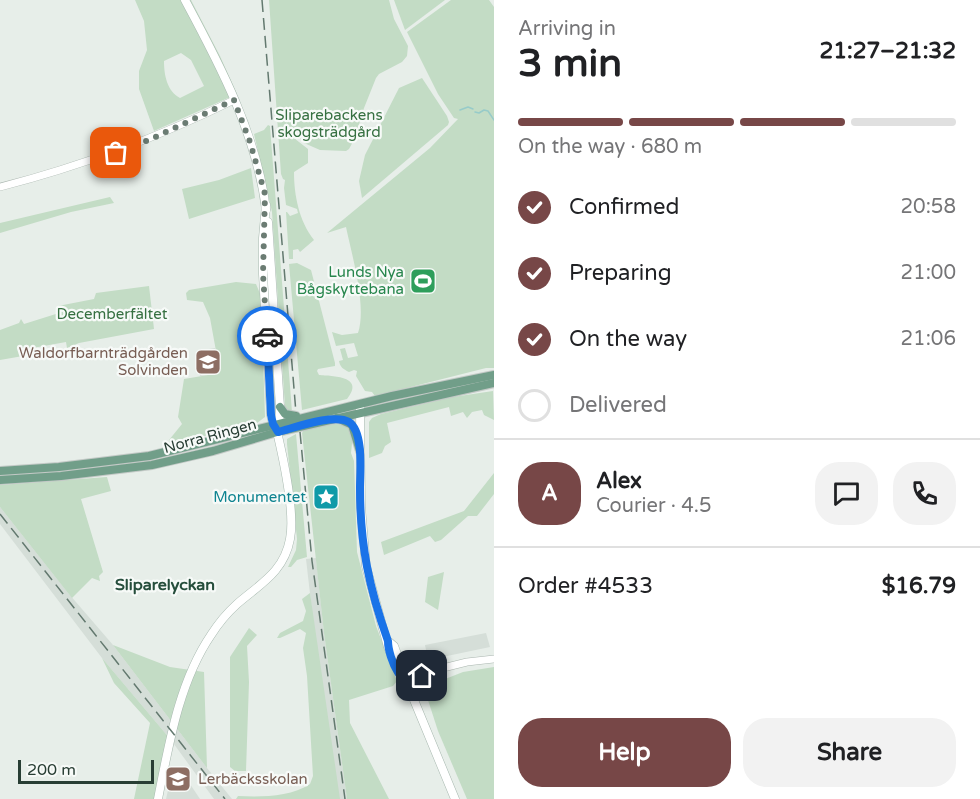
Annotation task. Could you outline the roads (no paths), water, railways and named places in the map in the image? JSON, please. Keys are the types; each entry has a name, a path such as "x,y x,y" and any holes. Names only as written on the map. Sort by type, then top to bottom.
{"main road":[{"path":"185,0 234,100 259,172 270,236 280,407 277,426"},
{"path":"158,799 186,686 204,646 231,611 275,573 287,553 291,537 291,520 277,426 263,274 266,205"},
{"name":"Norra Ringen","path":"277,426 337,418 360,408 494,375"},
{"name":"Norra Ringen","path":"0,480 189,457 318,414 494,383"},
{"path":"280,407 283,413 290,416 318,414"},
{"path":"360,408 361,507 366,566 375,604 388,641 394,646 404,669 407,683 455,799"},
{"path":"337,418 352,424 360,452"},
{"name":"Norra Ringen","path":"0,471 99,468"}],"street":[{"path":"0,187 116,153 234,100"},
{"path":"407,683 411,684 422,676 467,662 494,659"}],"waterway":[{"path":"460,110 468,107 473,109"},
{"path":"475,112 488,111 494,120"}],"railway":[{"path":"262,0 296,413"},
{"path":"300,432 312,561 345,799"},
{"path":"0,514 225,799"}],"place":[{"name":"Lunds Nya Bågskyttebana","path":"423,281"},
{"name":"Waldorfbarnträdgården Solvinden","path":"208,362"},
{"name":"Monumentet","path":"326,497"},
{"name":"Lerbäcksskolan","path":"178,779"}],"district":[{"name":"Sliparelyckan","path":"165,584"}],"park label":[{"name":"Sliparebackens skogsträdgård","path":"329,124"},
{"name":"Decemberfältet","path":"112,314"}]}
